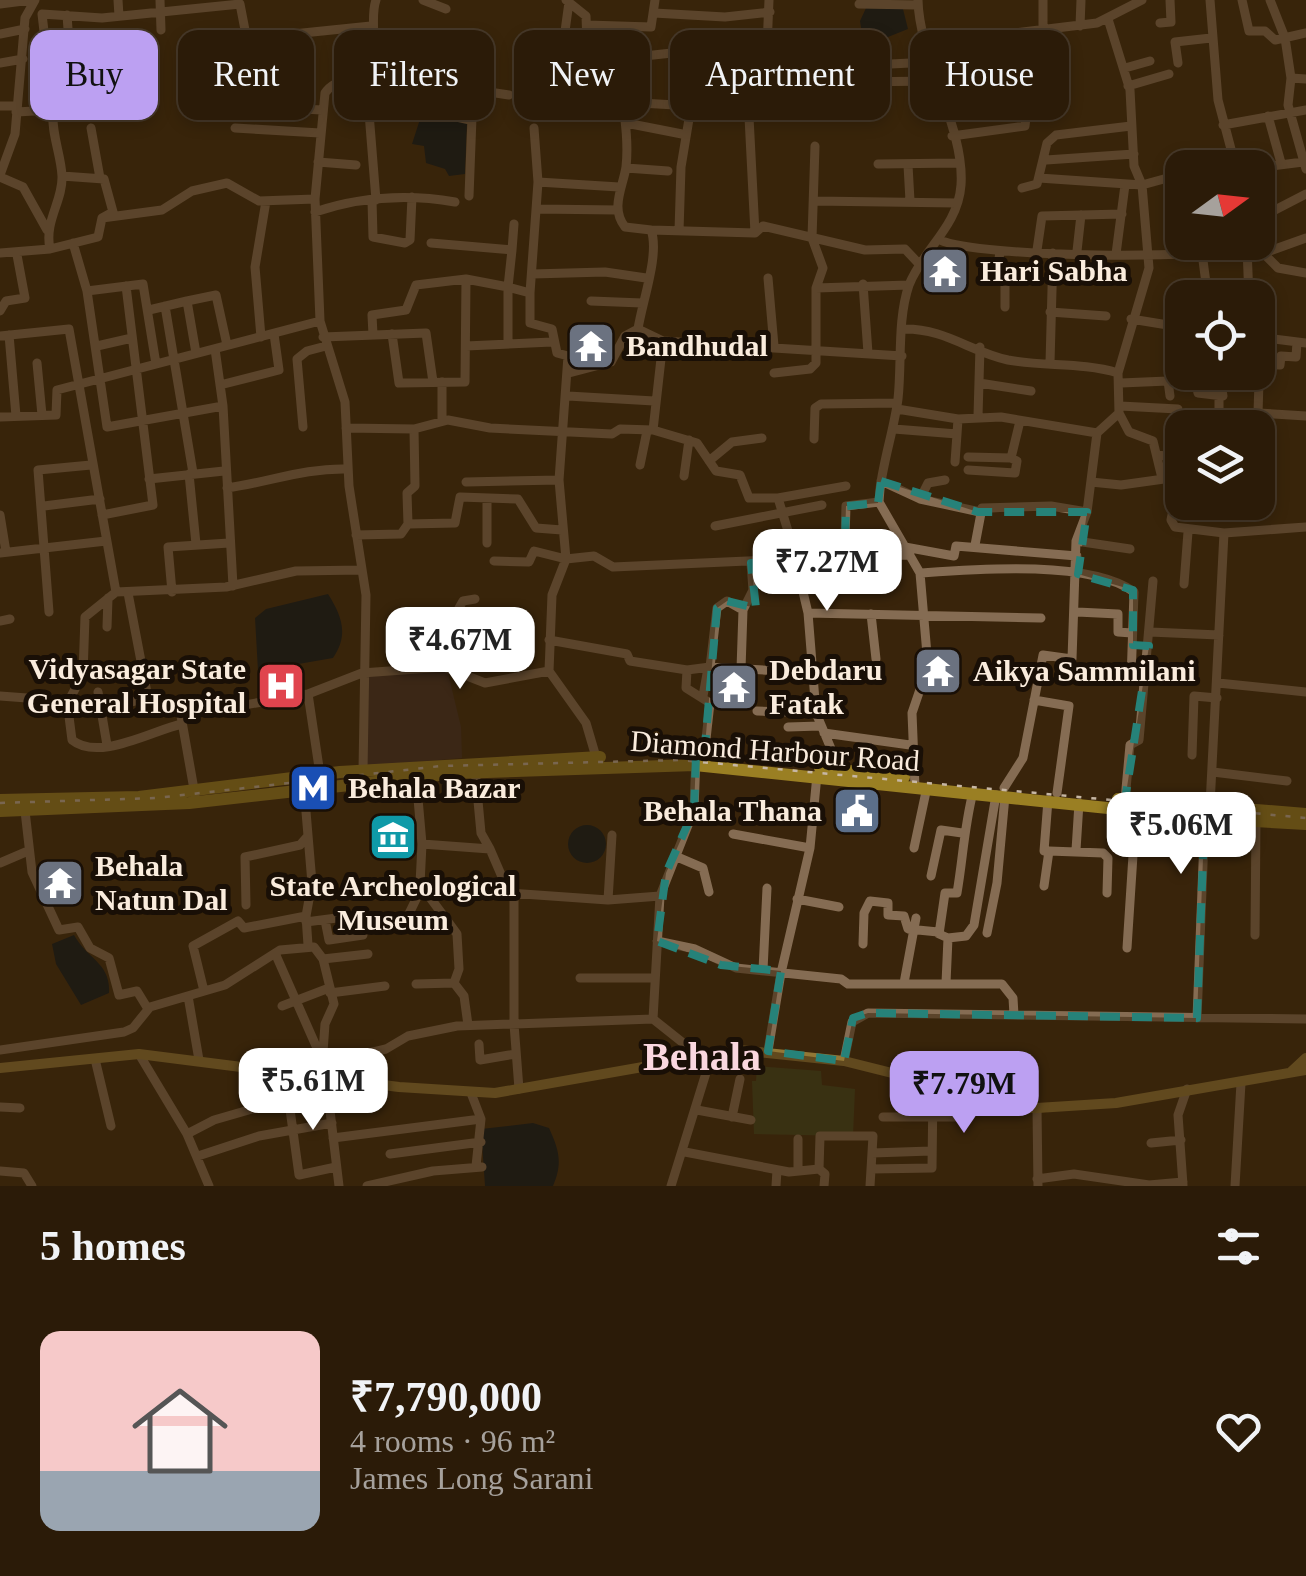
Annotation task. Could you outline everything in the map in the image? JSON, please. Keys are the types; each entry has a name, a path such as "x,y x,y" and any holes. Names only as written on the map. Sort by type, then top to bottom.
{"highway":[{"name":"Diamond Harbour Road","path":"0,811 304,788 596,757 698,759 840,770 972,792 1002,793"},
{"name":"Diamond Harbour Road","path":"0,800 195,796 363,770 698,759 817,776 1125,800 1306,824"},
{"name":"Diamond Harbour Road","path":"1053,797 1136,809 1306,814"}],"main road":[{"path":"0,1068 139,1054 286,1073 326,1070 471,1093 519,1090 697,1054 768,1051 844,1060 974,1102 1037,1108 1116,1102 1306,1070"},
{"path":"1291,1072 1306,1058"}],"street":[{"path":"0,4 33,0"},
{"path":"33,0 28,8 17,109 0,176 24,187 47,230 50,248"},
{"path":"118,0 119,16"},
{"path":"160,0 161,30"},
{"path":"371,30 376,0"},
{"path":"423,0 446,10"},
{"path":"587,25 651,27 655,0"},
{"path":"769,30 770,0"},
{"path":"1043,0 1043,29"},
{"path":"1080,26 1081,0"},
{"path":"1037,30 1108,19 1142,0"},
{"path":"1160,23 1171,22 1170,0"},
{"path":"1210,0 1210,38 1230,150"},
{"path":"1242,0 1246,29 1265,31 1272,39 1306,33"},
{"path":"1270,0 1285,38 1291,78 1289,112 1304,164 1275,164"},
{"path":"565,30 568,1 584,11 587,30"},
{"path":"44,30 42,14 119,16 240,2 246,30"},
{"path":"858,4 918,2 923,30"},
{"path":"654,13 725,17 770,12"},
{"path":"67,15 69,30"},
{"path":"1108,19 1125,68 1148,256 1148,275 1131,319 1119,378 1119,410 1129,432 1153,441 1164,479 1178,496 1173,524 1188,532 1224,533 1306,527"},
{"path":"314,32 371,26"},
{"path":"0,34 25,29"},
{"path":"1178,62 1177,40 1210,38"},
{"path":"0,64 23,59"},
{"path":"1125,68 1150,62"},
{"path":"1128,86 1169,74"},
{"path":"1291,78 1306,79"},
{"path":"334,84 322,110 314,199 320,321 345,402 348,469 369,621 362,673 363,770"},
{"path":"494,94 508,96"},
{"path":"0,106 30,109"},
{"path":"314,110 322,110"},
{"path":"1223,124 1306,110"},
{"path":"1268,116 1281,163"},
{"path":"47,230 62,176 54,150 53,120"},
{"path":"366,120 366,131"},
{"path":"369,120 373,238 406,244 410,240 412,197"},
{"path":"469,196 470,120"},
{"path":"626,120 626,168 619,186 618,210 625,227 755,233 762,226 865,250 905,250 920,265"},
{"path":"678,231 681,167 689,120"},
{"path":"749,120 755,233"},
{"path":"914,848 919,784 910,745 912,713 928,666 920,573 879,502 894,428 910,285 940,240 957,203 959,163 948,120"},
{"path":"952,136 1025,126 1025,120"},
{"path":"1292,124 1306,122"},
{"path":"626,123 682,134"},
{"path":"1022,188 1037,184 1048,143 1059,133 1131,126"},
{"path":"91,128 100,178"},
{"path":"235,128 320,133"},
{"path":"534,128 538,182 530,323 552,329 552,342 558,354 568,356 569,374 559,480 566,559 552,596 549,670 586,724 596,757"},
{"path":"774,373 810,369 816,362 816,288 823,268 812,238 815,146"},
{"path":"1046,160 1134,154"},
{"path":"318,162 356,165"},
{"path":"878,164 959,163"},
{"path":"908,165 910,202"},
{"path":"626,168 668,171"},
{"path":"0,253 16,255 98,237 102,218 114,208 106,182 100,178 62,176"},
{"path":"1040,178 1125,186 1165,179"},
{"path":"538,182 619,186"},
{"path":"102,218 162,210 192,191 227,183 266,201 314,199"},
{"path":"1116,254 1125,186"},
{"path":"1275,210 1306,194"},
{"path":"315,212 412,197 455,202"},
{"path":"262,337 256,267 266,201"},
{"path":"814,201 957,203"},
{"path":"536,209 618,210"},
{"path":"1077,252 1080,214"},
{"path":"1038,250 1042,216 1122,214"},
{"path":"508,344 514,224"},
{"path":"638,329 646,278 654,258 651,230"},
{"path":"1275,250 1306,238"},
{"path":"940,240 954,246 1000,252 1165,255"},
{"path":"432,243 512,250"},
{"path":"73,244 87,291 108,427 223,406"},
{"path":"1000,252 996,279 1005,282 1005,307"},
{"path":"1050,363 1053,252"},
{"path":"0,311 6,300 25,298 16,255"},
{"path":"1271,260 1285,272 1306,273"},
{"path":"532,274 606,272 646,278"},
{"path":"768,278 774,346"},
{"path":"373,335 372,315 406,310 416,285 466,279 530,293"},
{"path":"392,334 399,383 464,382 466,279"},
{"path":"87,291 143,284 156,364"},
{"path":"863,284 868,353"},
{"path":"816,288 910,285"},
{"path":"102,515 153,505 126,286"},
{"path":"148,310 216,295 228,346"},
{"path":"187,301 196,354"},
{"path":"590,301 642,303"},
{"path":"165,306 191,474 196,544"},
{"path":"1050,312 1106,316"},
{"path":"1131,319 1165,325"},
{"path":"0,417 58,413 57,390 320,321"},
{"path":"16,416 15,376 4,336 69,329 91,465"},
{"path":"638,329 664,341 902,356"},
{"path":"569,374 611,362 625,336 638,329"},
{"path":"904,330 928,329 1005,359 1050,363 1119,378 1168,381 1170,396"},
{"path":"220,385 280,370 274,334"},
{"path":"303,427 297,358 325,342 392,334 428,335 442,420"},
{"path":"97,346 132,338"},
{"path":"1275,339 1301,342 1296,357 1281,356 1280,364 1275,364"},
{"path":"640,465 650,431 664,341"},
{"path":"466,346 552,342"},
{"path":"978,416 980,347"},
{"path":"215,349 223,406 233,586"},
{"path":"37,363 42,415"},
{"path":"0,378 15,376"},
{"path":"978,383 1031,391"},
{"path":"1197,390 1219,397 1223,396 1222,390"},
{"path":"568,396 654,401"},
{"path":"1219,397 1219,410"},
{"path":"814,439 816,408 821,404 897,406 958,419 978,416 1097,433"},
{"path":"862,944 864,913 870,901 888,902 888,915 904,916 905,926 915,924 943,935 966,936 974,926 1002,793 1023,758 1042,655 1072,659 1077,612 1076,541 1087,512 1097,433 1119,410 1178,409"},
{"path":"1275,414 1306,416"},
{"path":"955,462 958,419"},
{"path":"346,428 414,429 442,420 563,430 650,431 700,445 716,471 740,475 749,498 778,498 846,486"},
{"path":"1011,458 1020,421"},
{"path":"894,428 958,434"},
{"path":"356,536 401,534 408,524 407,493 414,486 414,429"},
{"path":"709,462 732,442 762,438"},
{"path":"684,476 689,440"},
{"path":"1156,455 1165,456"},
{"path":"968,457 1018,461 1015,472 968,470"},
{"path":"49,612 44,506 38,470 91,465 96,468 117,594 148,668 148,698 100,710"},
{"path":"227,488 274,480 303,469 348,469"},
{"path":"150,478 224,471"},
{"path":"1090,482 1121,485 1164,479"},
{"path":"466,482 559,480"},
{"path":"920,498 928,482 945,480"},
{"path":"881,482 920,498 980,512"},
{"path":"486,543 488,498"},
{"path":"778,498 808,613 816,713 840,770"},
{"path":"44,506 100,499"},
{"path":"408,524 454,523 456,499 518,499 536,528 562,530"},
{"path":"846,552 846,506 879,502"},
{"path":"715,526 822,506"},
{"path":"975,545 982,508 1038,506 1087,512"},
{"path":"0,515 3,552 106,541"},
{"path":"1184,584 1188,532"},
{"path":"1198,1018 1224,533"},
{"path":"791,541 845,539"},
{"path":"1076,541 1130,549"},
{"path":"172,592 168,547 229,542"},
{"path":"867,556 907,551 954,556 956,546 975,545 1077,556"},
{"path":"494,560 529,562 534,551 566,559 594,556 613,568 793,560"},
{"path":"741,669 743,610 752,598 752,563"},
{"path":"182,724 107,744 74,742 68,702 83,674 85,616 117,594 233,586 285,572 362,570"},
{"path":"920,573 1078,574 1116,579 1130,588 1132,680"},
{"path":"1125,800 1130,746 1138,741 1142,721 1153,581"},
{"path":"107,627 117,594"},
{"path":"464,671 460,608 463,601 475,599"},
{"path":"703,696 717,608 727,601 743,610"},
{"path":"1077,612 1133,614"},
{"path":"808,613 1042,618"},
{"path":"871,614 876,659"},
{"path":"1118,614 1118,632 1149,646"},
{"path":"1150,632 1219,634"},
{"path":"550,640 627,654 630,661 642,664 687,670 814,674"},
{"path":"195,796 183,716 308,694 362,673 444,666 464,671 485,684 549,670"},
{"path":"123,673 148,668"},
{"path":"653,1018 652,978 660,896 694,810 698,759 710,702 686,688 687,670"},
{"path":"1218,684 1306,692"},
{"path":"98,692 107,744"},
{"path":"308,694 320,774"},
{"path":"0,696 68,702"},
{"path":"1192,755 1194,696 1218,698"},
{"path":"136,700 139,714"},
{"path":"1034,700 1070,706 1044,851"},
{"path":"758,711 816,713"},
{"path":"788,727 910,745"},
{"path":"475,767 481,832 504,887 514,893 608,900 660,896"},
{"path":"1212,772 1287,781"},
{"path":"401,930 421,888 416,776"},
{"path":"768,1051 780,973 786,964 810,848 817,776"},
{"path":"304,788 312,883 306,919 308,945"},
{"path":"946,982 943,896 956,893 964,854 962,833 972,792"},
{"path":"987,933 997,887 1002,793"},
{"path":"1076,850 1079,803"},
{"path":"1127,948 1136,809"},
{"path":"26,811 28,851 38,890 59,930 78,928 90,948 109,958 119,994 137,990 148,1009"},
{"path":"1254,935 1256,819"},
{"path":"931,876 942,828 962,833"},
{"path":"246,904 245,856 300,845 308,834"},
{"path":"733,834 810,848"},
{"path":"608,900 612,835"},
{"path":"422,844 490,849"},
{"path":"1044,886 1049,851 1076,850 1106,854 1107,892"},
{"path":"0,862 28,851"},
{"path":"675,856 703,868 710,892"},
{"path":"421,888 456,934 459,969 454,983"},
{"path":"763,970 766,888"},
{"path":"514,893 514,1024 519,1090"},
{"path":"797,899 839,907"},
{"path":"204,991 193,946 238,922 244,928 367,914"},
{"path":"325,920 329,940 363,936"},
{"path":"904,982 915,924"},
{"path":"657,940 694,949 722,965 840,979 848,984 946,982 1006,986 1014,1015"},
{"path":"0,1050 124,1032 133,1028 148,1009 238,978 275,953 308,945 318,948 334,1004 325,1024 326,1070 339,1186"},
{"path":"275,953 326,1070"},
{"path":"323,959 368,954"},
{"path":"580,978 652,978"},
{"path":"416,984 454,983"},
{"path":"454,983 464,996 468,1025"},
{"path":"282,1006 330,990 385,986"},
{"path":"188,996 199,1060"},
{"path":"844,1060 852,1022 868,1014 1306,1019"},
{"path":"326,1070 339,1060 386,1049 408,1036 468,1025 653,1018 697,1054 706,1073 685,1152 671,1186"},
{"path":"479,1044 482,1072"},
{"path":"139,1054 187,1134 210,1186"},
{"path":"480,1060 515,1054"},
{"path":"95,1058 112,1126"},
{"path":"286,1073 298,1175 336,1167"},
{"path":"732,1116 740,1079"},
{"path":"1235,1186 1241,1082"},
{"path":"871,1169 932,1168 933,1088"},
{"path":"1037,1108 1038,1183 1074,1174 1149,1185 1183,1184 1178,1115 1187,1089"},
{"path":"367,1186 479,1166 481,1118 471,1093"},
{"path":"187,1134 214,1120 288,1099"},
{"path":"883,1117 960,1117 974,1102"},
{"path":"0,1107 20,1108"},
{"path":"696,1110 752,1120"},
{"path":"333,1138 481,1118"},
{"path":"198,1156 216,1147 226,1150 292,1128 332,1124"},
{"path":"819,1169 820,1136 873,1136 870,1186"},
{"path":"798,1139 798,1171"},
{"path":"1151,1143 1181,1140"},
{"path":"390,1154 480,1142"},
{"path":"872,1153 930,1151"},
{"path":"685,1152 777,1170 819,1169 825,1174 824,1186"},
{"path":"776,1186 777,1170"},
{"path":"0,1171 24,1173 32,1186"}],"highlighted area":[{"path":"881,481 978,512 1087,512 1078,574 1133,590 1133,645 1149,646 1125,800 1205,805 1197,1018 868,1013 853,1018 844,1061 768,1051 781,971 721,965 657,941 666,873 694,810 696,756 704,757 717,608 727,601 756,608 751,563 793,560 791,541 845,539 846,506 878,503"}],"shaded area":[{"path":"447,669 461,727 462,758 367,766 364,676"}],"green space":[{"path":"757,1066 821,1071 822,1085 855,1089 853,1136 754,1134 752,1081 756,1081"}],"water":[{"path":"866,8 903,9 908,29 890,36 890,30 861,30 860,21"},
{"path":"420,120 467,123 465,174 449,176 445,169 426,163 424,146 412,144"},
{"path":"328,594 342,626 341,641 333,658 258,671 255,618 266,609"},
{"path":"587,825 601,830 606,844 601,858 587,863 573,858 568,844 573,830"},
{"path":"74,935 102,968 109,983 109,993 81,1005 56,964 52,944"},
{"path":"533,1123 549,1128 555,1143 559,1163 553,1186 485,1186 481,1129"}],"railway":[{"path":"0,803 156,798 441,766 679,760 1306,818"}],"place":[{"name":"Hari Sabha","path":"945,271"},
{"name":"Bandhudal","path":"591,346"},
{"name":"Aikya Sammilani","path":"938,671"},
{"name":"Vidyasagar State General Hospital","path":"281,686"},
{"name":"Debdaru Fatak","path":"734,687"},
{"name":"Behala Bazar","path":"313,788"},
{"name":"Behala Thana","path":"857,811"},
{"name":"State Archeological Museum","path":"393,837"},
{"name":"Behala Natun Dal","path":"60,883"}],"district":[{"name":"Behala","path":"702,1056"}]}
